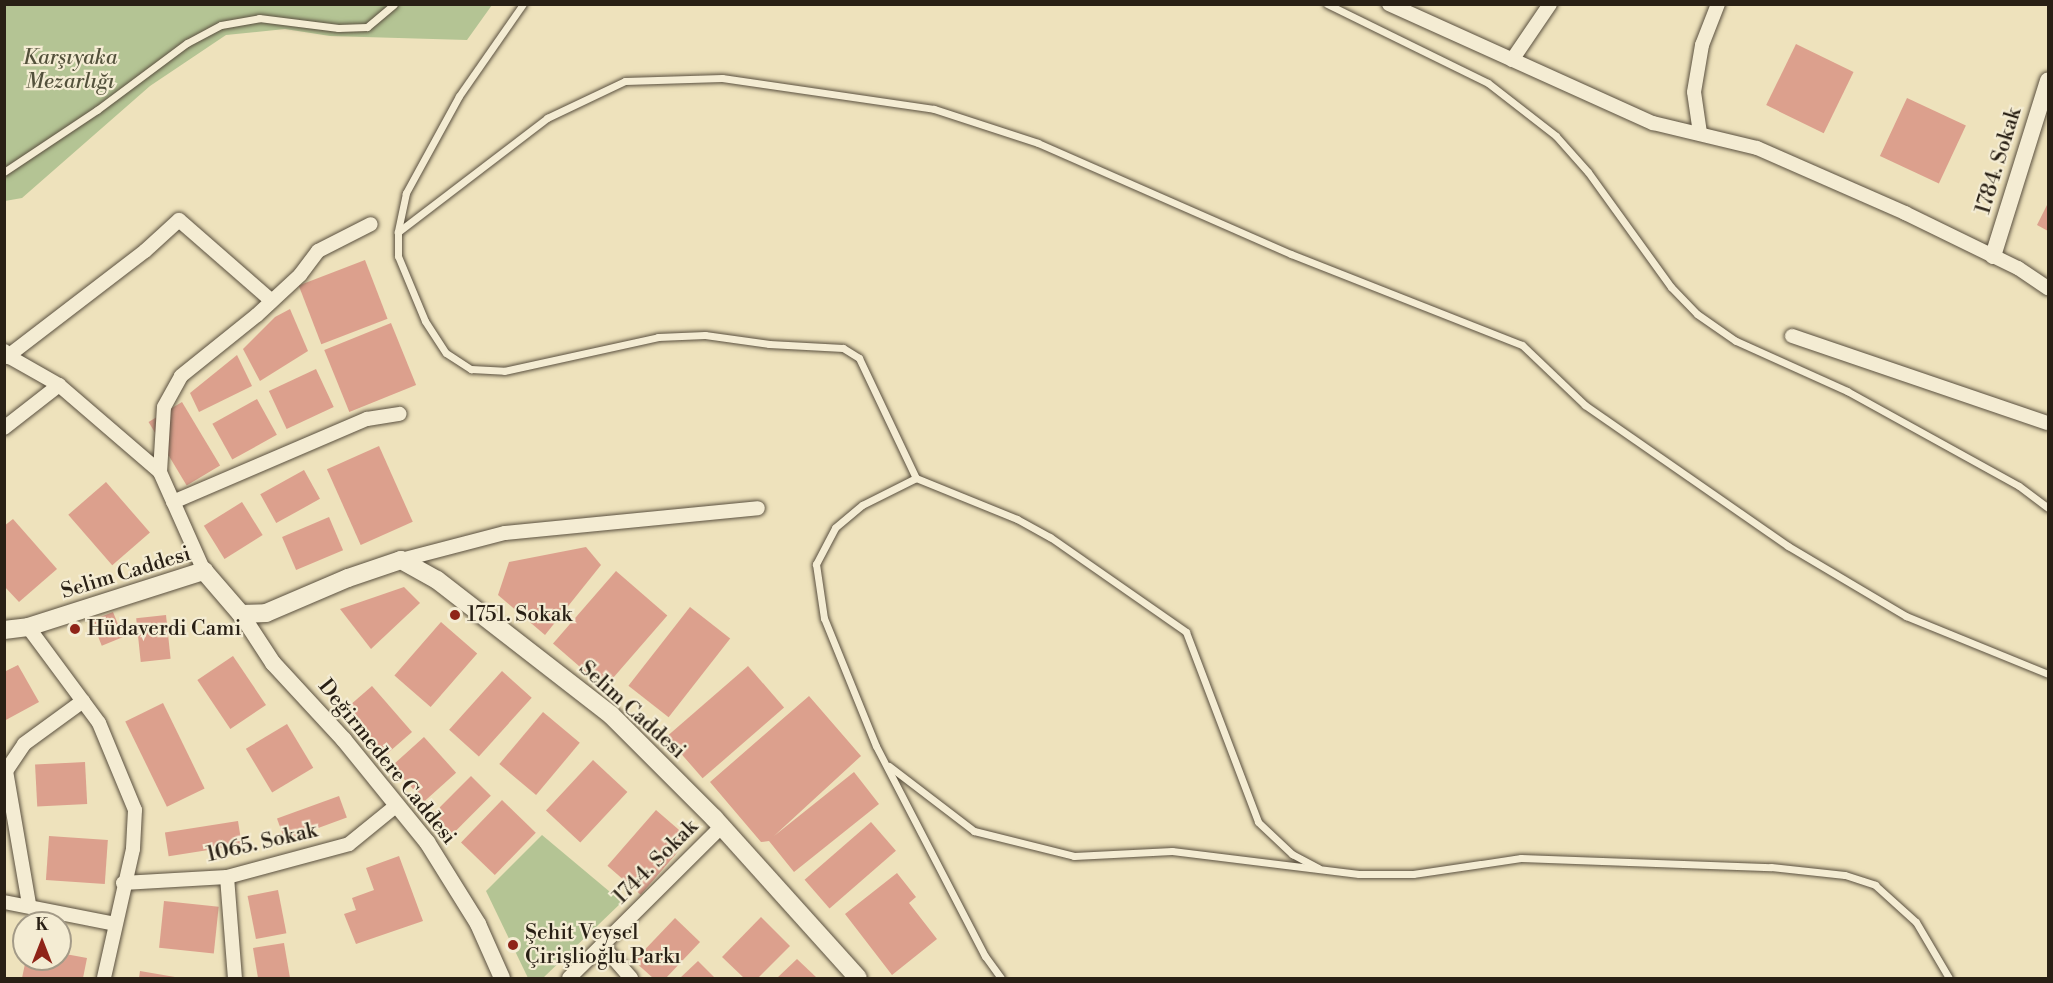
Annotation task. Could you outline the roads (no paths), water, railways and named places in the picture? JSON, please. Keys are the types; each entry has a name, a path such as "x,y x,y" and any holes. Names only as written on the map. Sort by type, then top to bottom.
{"main road":[{"name":"Selim Caddesi","path":"401,560 437,580 610,715 722,826 858,978"},
{"path":"241,614 266,614 348,578 401,560"},
{"name":"Selim Caddesi","path":"4,630 28,627 204,571 241,614"}],"street":[{"path":"1389,4 1410,9 1512,60 1653,123 1757,148 1994,256 2049,288"},
{"path":"1512,60 1550,4"},
{"path":"1700,133 1694,92 1702,45 1718,4"},
{"name":"1784. Sokak","path":"1994,256 2049,80"},
{"path":"204,571 160,472 59,385 6,354 145,251 179,220 272,301"},
{"path":"160,472 164,407 181,375 272,301 318,251 371,224"},
{"path":"1792,336 2049,423"},
{"path":"4,428 59,385"},
{"path":"173,502 367,419 400,414"},
{"path":"401,560 505,533 758,508"},
{"name":"Değirmedere Caddesi","path":"241,614 273,663 427,842 478,924 502,978"},
{"path":"28,627 99,723 135,810 133,849 123,883 104,978"},
{"path":"29,904 6,771 24,744 83,701"},
{"name":"1065. Sokak","path":"123,883 227,877 349,844 397,805"},
{"name":"1744. Sokak","path":"569,978 722,826"},
{"path":"227,877 236,978"},
{"path":"4,902 29,904 115,924"},
{"path":"602,945 631,978"}],"lane":[{"path":"4,172 97,110 187,43 221,25 259,18 338,28 367,27 394,4"},
{"path":"523,4 459,96 413,176 398,232 398,256 425,321 446,353 471,369 504,371 658,337 705,335 769,344 843,348 859,358 916,478 1017,519 1050,537 1186,632 1258,822 1292,854 1325,872"},
{"path":"1327,4 1488,82 1556,136 1588,172 1671,287 1697,314 1736,341 1847,391 2019,486 2049,507"},
{"path":"398,232 547,118 625,81 722,78 934,109 1038,144 1291,254 1522,345 1585,405 1788,546 1906,616 2049,674"},
{"path":"916,478 862,505 835,528 816,564 824,618 886,763 985,956 1001,978"},
{"path":"886,763 974,831 1014,844 1074,856 1172,850 1259,859 1325,872 1413,874 1521,858 1771,867 1845,875 1875,885 1916,922 1949,978"}],"place":[{"name":"1751. Sokak","path":"455,615"},
{"name":"Hüdaverdi Cami","path":"75,629"},
{"name":"Şehit Veysel Çirişlioğlu Parkı","path":"513,945"}],"park label":[{"name":"Karşıyaka Mezarlığı","path":"70,70"}]}
